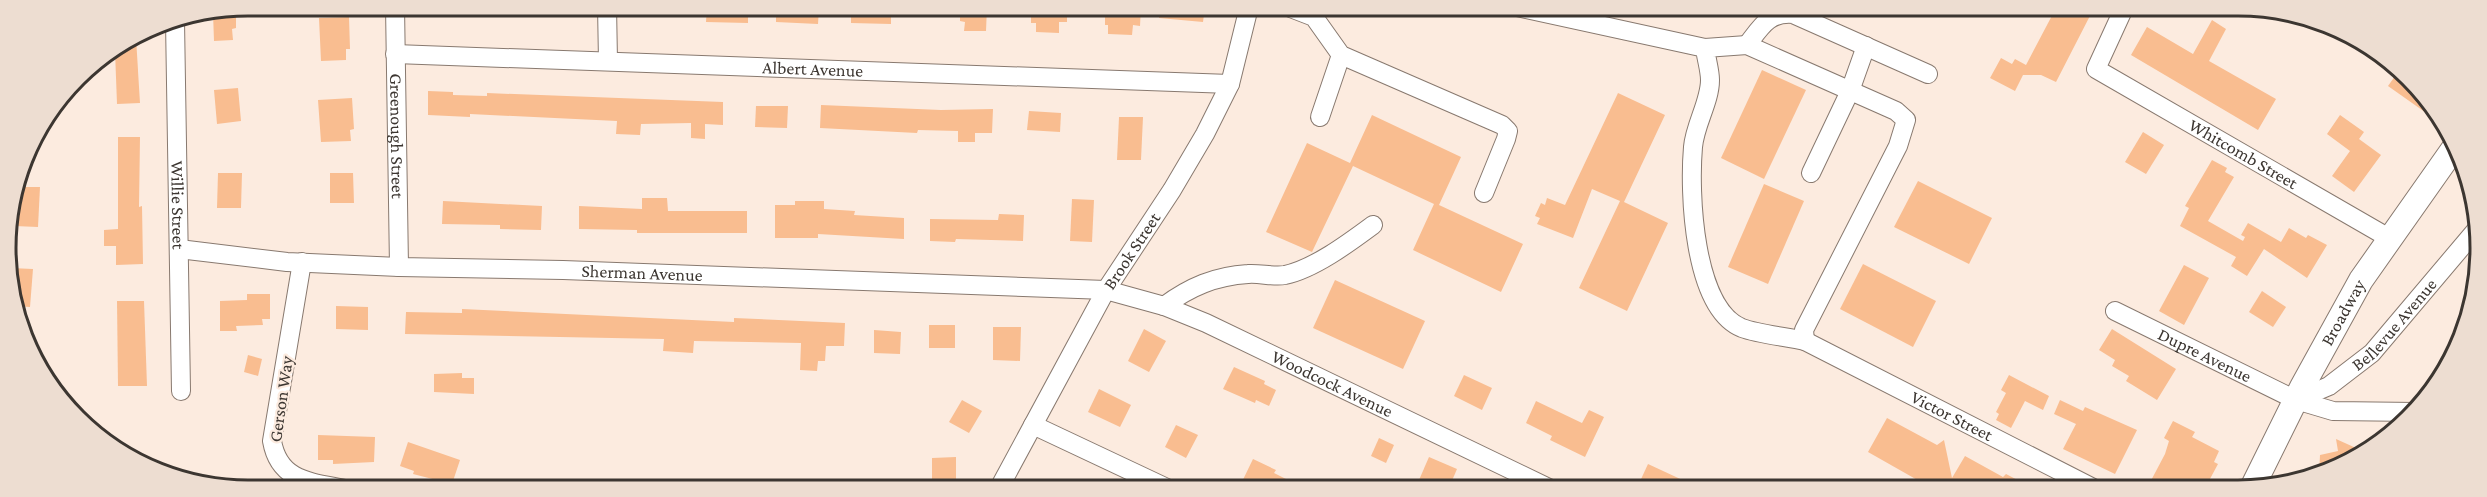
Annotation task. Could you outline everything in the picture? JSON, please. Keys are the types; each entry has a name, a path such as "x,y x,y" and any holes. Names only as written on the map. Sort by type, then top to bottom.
{"main road":[{"name":"Broadway","path":"2256,480 2361,280 2450,153"}],"street":[{"name":"Greenough Street","path":"394,16 399,267"},
{"path":"607,16 608,61"},
{"name":"Brook Street","path":"1003,480 1106,290 1172,190 1230,84 1247,16"},
{"path":"1317,16 1341,55 1502,125 1508,131 1484,193"},
{"path":"1558,16 1705,48 1747,45 1896,111 1906,120 1898,146 1804,330 1805,341"},
{"path":"1747,45 1763,24 1775,16"},
{"path":"1798,16 1928,74"},
{"name":"Whitcomb Street","path":"2120,16 2096,69 2389,238"},
{"name":"Willie Street","path":"175,29 181,391"},
{"path":"1811,173 1850,91 1866,46"},
{"name":"Victor Street","path":"1705,48 1710,81 1693,144 1691,180 1698,247 1709,293 1724,315 1742,328 1805,341 1942,414 2077,480"},
{"name":"Albert Avenue","path":"395,54 1230,84"},
{"path":"1320,117 1341,55"},
{"path":"1164,306 1188,288 1210,280 1249,273 1285,275 1301,269 1345,246 1372,225"},
{"name":"Bellevue Avenue","path":"2296,400 2329,386 2372,353 2470,237"},
{"name":"Sherman Avenue","path":"179,249 302,262 399,267 563,270 1106,290"},
{"name":"Gerson Way","path":"302,262 272,441 275,458 285,471 308,480"},
{"name":"Woodcock Avenue","path":"1106,290 1164,306 1206,323 1533,480"},
{"name":"Dupre Avenue","path":"2115,311 2296,400 2332,411 2404,412"},
{"path":"1033,425 1151,480"}],"building":[{"path":"706,16 748,16 748,23 706,22"},
{"path":"776,16 818,16 818,24 776,22"},
{"path":"851,16 891,16 891,24 851,23"},
{"path":"960,16 987,16 986,31 964,31 965,22 960,21"},
{"path":"1031,16 1067,16 1067,22 1059,22 1059,33 1036,32 1036,23 1031,23"},
{"path":"1105,16 1141,16 1140,26 1133,25 1132,35 1108,34 1108,25 1105,25"},
{"path":"1159,16 1204,16 1203,22 1159,18"},
{"path":"2052,16 2090,16 2056,82 2041,75 2023,75 2015,91 1990,78 2001,58 2012,64 2015,59 2026,65"},
{"path":"236,17 236,28 232,29 233,40 214,41 213,19"},
{"path":"349,17 350,49 346,49 346,60 321,61 319,18"},
{"path":"2212,20 2226,29 2209,61 2276,99 2258,130 2131,55 2147,27 2193,54"},
{"path":"136,45 140,103 117,104 115,59"},
{"path":"1762,70 1806,90 1764,179 1721,158"},
{"path":"2394,77 2427,114 2388,86"},
{"path":"238,88 241,121 217,124 214,90"},
{"path":"428,91 453,92 453,95 487,96 487,93 723,102 723,125 705,124 705,139 691,138 691,123 641,124 640,135 616,134 617,121 470,114 470,117 428,115"},
{"path":"1618,93 1665,115 1624,202 1668,223 1627,311 1579,288 1620,201 1592,189 1573,238 1537,224 1540,218 1535,216 1541,203 1545,205 1547,198 1565,205"},
{"path":"352,98 354,129 350,130 351,141 321,142 318,100"},
{"path":"821,105 941,110 993,109 992,133 975,133 975,142 958,142 958,131 918,130 917,133 820,128"},
{"path":"756,106 788,106 787,128 755,127"},
{"path":"1029,111 1061,113 1060,132 1027,130"},
{"path":"1372,115 1461,157 1439,205 1523,244 1501,292 1413,250 1434,204 1353,166 1312,252 1266,232 1307,143 1350,163"},
{"path":"2340,115 2364,132 2359,139 2381,155 2354,192 2332,176 2350,151 2327,134"},
{"path":"1119,117 1143,117 1141,160 1117,160"},
{"path":"2143,132 2164,145 2146,174 2125,162"},
{"path":"118,137 140,137 139,207 142,206 143,264 116,265 116,246 104,246 104,230 118,229"},
{"path":"2212,160 2227,168 2225,172 2234,177 2208,221 2243,241 2245,237 2241,235 2248,223 2281,242 2289,228 2306,238 2308,235 2327,245 2307,278 2264,249 2247,276 2231,266 2236,257 2180,226 2189,208 2185,206"},
{"path":"218,173 242,173 241,208 217,208"},
{"path":"330,173 353,173 354,203 330,203"},
{"path":"1918,181 1992,218 1969,264 1894,227"},
{"path":"1764,184 1804,201 1768,284 1728,267"},
{"path":"24,187 40,187 38,227 17,226"},
{"path":"642,198 667,198 668,211 747,211 747,233 637,233 637,230 579,229 579,206 642,209"},
{"path":"1072,199 1094,200 1092,242 1070,241"},
{"path":"443,201 542,206 541,230 500,229 500,225 442,224"},
{"path":"795,201 824,201 824,209 855,211 854,215 904,218 904,239 818,234 818,238 775,238 775,205 795,205"},
{"path":"999,214 1024,215 1023,241 956,239 955,242 930,241 930,219 998,220"},
{"path":"1863,264 1936,301 1913,347 1840,309"},
{"path":"2184,265 2209,278 2184,325 2159,311"},
{"path":"17,268 33,269 30,307 24,307"},
{"path":"1335,280 1425,321 1403,369 1313,328"},
{"path":"2262,291 2286,307 2273,327 2249,312"},
{"path":"247,294 270,294 270,319 262,319 263,325 236,326 237,331 220,331 220,301 247,300"},
{"path":"117,301 144,301 147,386 118,386"},
{"path":"336,306 368,307 368,330 336,329"},
{"path":"462,309 734,322 734,318 845,323 844,346 826,346 825,361 818,361 817,371 800,370 801,343 694,341 693,353 663,351 664,339 405,334 406,312 462,313"},
{"path":"929,325 955,325 955,348 929,348"},
{"path":"993,327 1021,327 1020,361 993,360"},
{"path":"1144,329 1166,341 1149,372 1128,361"},
{"path":"2112,329 2176,369 2157,400 2126,381 2129,376 2112,366 2115,360 2099,350"},
{"path":"874,330 901,332 900,354 874,353"},
{"path":"248,355 262,359 258,376 244,372"},
{"path":"1234,367 1265,381 1264,384 1276,390 1269,406 1256,400 1255,403 1223,389"},
{"path":"462,373 462,378 474,378 474,394 434,392 434,374"},
{"path":"1464,375 1492,388 1482,410 1454,396"},
{"path":"2009,375 2049,396 2043,410 2025,401 2011,428 1996,420 1999,414 1996,412 2006,393 2001,390"},
{"path":"1099,389 1131,405 1120,427 1088,412"},
{"path":"962,400 982,411 969,433 949,422"},
{"path":"2060,400 2083,411 2085,407 2137,430 2115,474 2063,449 2076,424 2054,414"},
{"path":"1536,401 1582,423 1589,410 1604,417 1585,457 1550,440 1552,436 1526,423"},
{"path":"1887,418 1937,445 1944,440 1952,478 1965,456 2003,477 2006,474 2018,480 1917,480 1868,452"},
{"path":"2173,421 2195,432 2192,437 2219,451 2214,462 2218,464 2209,480 2151,480 2169,441 2164,438"},
{"path":"1176,425 1198,435 1186,458 1165,447"},
{"path":"318,435 375,437 374,462 333,464 333,460 318,460"},
{"path":"1379,438 1394,445 1386,463 1371,456"},
{"path":"2336,439 2356,448 2319,466 2320,455 2338,451"},
{"path":"408,442 460,460 453,480 436,480 413,474 414,471 400,466"},
{"path":"956,457 956,480 932,480 932,458"},
{"path":"1429,457 1457,469 1452,480 1419,480"},
{"path":"1253,459 1276,470 1274,473 1288,480 1243,480"},
{"path":"1648,464 1682,480 1641,480"}]}
